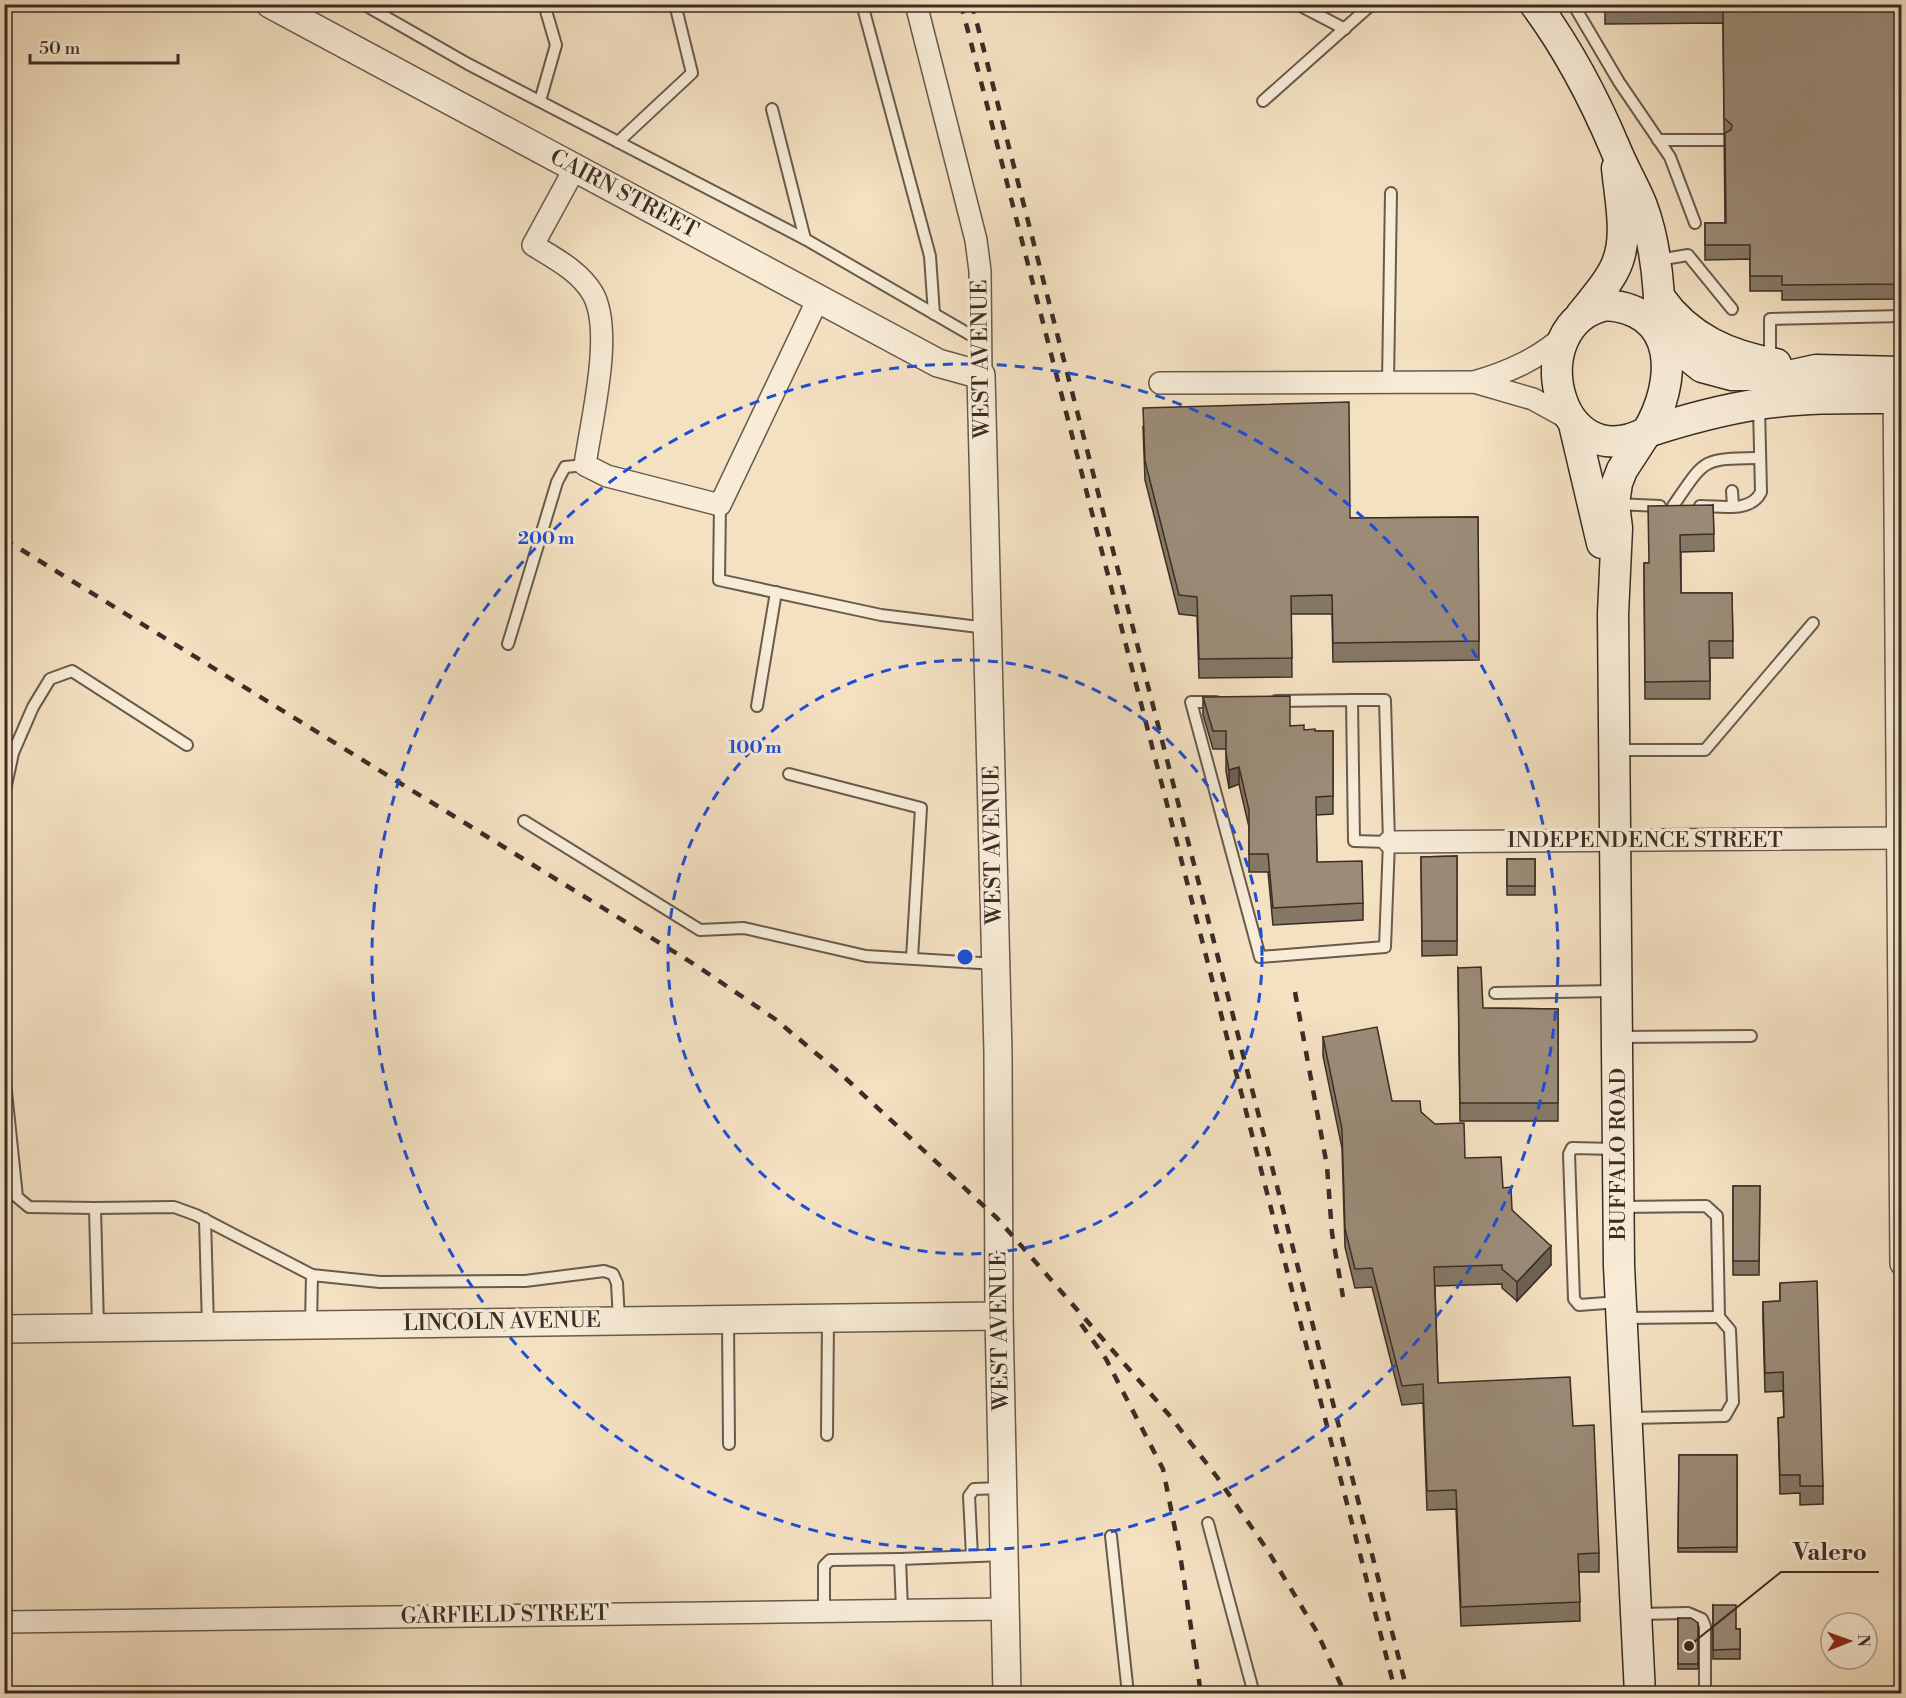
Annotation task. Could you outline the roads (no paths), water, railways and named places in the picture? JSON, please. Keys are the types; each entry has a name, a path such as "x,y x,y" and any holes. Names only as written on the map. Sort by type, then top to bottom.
{"main road":[{"path":"1535,4 1585,80 1642,206 1655,261 1660,298 1660,333 1665,347 1668,380 1660,408 1647,433"},
{"path":"1615,148 1622,228 1619,259 1614,272 1573,325 1560,352 1557,380 1564,408 1573,422 1595,438 1619,442 1690,418 1759,404 1803,400 1898,385"},
{"path":"1660,298 1675,317 1708,343 1737,355 1770,363 1898,385"},
{"path":"1573,325 1595,307 1606,305 1629,308 1651,323 1702,367 1732,375 1782,376 1816,370"},
{"name":"BUFFALO ROAD","path":"1573,422 1593,499 1613,614"},
{"name":"BUFFALO ROAD","path":"1640,1694 1618,1207 1613,614 1617,528 1614,504 1622,470 1647,433"}],"street":[{"name":"CAIRN STREET","path":"270,4 938,363 981,375"},
{"name":"WEST AVENUE","path":"916,4 976,240 981,341 996,964 999,1316 1008,1694"},
{"path":"575,168 533,245 580,278 592,292 602,320 602,348 585,465 607,476 720,505 819,298"},
{"path":"1474,382 1528,362 1546,352 1573,325"},
{"path":"1160,383 1474,382 1533,399 1573,422"},
{"path":"1898,385 1901,1264"},
{"name":"INDEPENDENCE STREET","path":"1389,842 1900,838"},
{"name":"LINCOLN AVENUE","path":"4,1329 999,1316"},
{"name":"GARFIELD STREET","path":"4,1622 1006,1609"}],"lane":[{"path":"363,4 540,101 805,239 981,341"},
{"path":"540,101 556,45 544,4"},
{"path":"618,141 692,73 675,4"},
{"path":"862,4 930,256 934,314"},
{"path":"1297,4 1345,29"},
{"path":"1263,100 1372,4"},
{"path":"1573,4 1619,82 1670,157 1695,223"},
{"path":"772,109 805,239"},
{"path":"1658,140 1725,140"},
{"path":"1388,382 1391,193"},
{"path":"1655,261 1688,255 1732,309"},
{"path":"1770,363 1770,319 1902,316"},
{"path":"1614,504 1748,506 1756,501 1761,492 1759,404"},
{"path":"1673,506 1701,466 1717,459 1732,463 1760,458"},
{"path":"508,644 557,482 565,467 585,465"},
{"path":"1732,491 1732,506"},
{"path":"720,505 719,580 881,615 987,628"},
{"path":"757,706 776,592"},
{"path":"1615,750 1705,750 1813,623"},
{"path":"4,795 13,753 33,707 50,679 72,671 187,745"},
{"path":"1352,700 1354,841 1389,842"},
{"path":"1226,702 1191,702 1260,957 1385,947 1389,842 1384,700 1260,701"},
{"path":"789,774 921,808 912,958"},
{"path":"524,821 700,930 744,928 866,956 996,964"},
{"path":"1495,993 1617,991"},
{"path":"1618,1037 1751,1036"},
{"path":"4,1072 17,1197 29,1208 174,1207 205,1219 312,1275 380,1282 525,1281 604,1271 613,1274 617,1283 619,1321"},
{"path":"1618,1149 1572,1148 1569,1154 1574,1299 1579,1305 1719,1317"},
{"path":"1618,1207 1706,1206 1717,1216 1719,1317 1730,1330 1733,1402 1725,1416 1626,1419"},
{"path":"95,1208 98,1328"},
{"path":"205,1219 208,1326"},
{"path":"311,1325 312,1275"},
{"path":"827,1435 828,1318"},
{"path":"728,1319 729,1444"},
{"path":"972,1556 969,1496 974,1489 1003,1488"},
{"path":"1208,1523 1254,1694"},
{"path":"1111,1536 1128,1694"},
{"path":"824,1611 824,1566 830,1560 1005,1555"},
{"path":"900,1559 902,1610"},
{"path":"1636,1614 1688,1613 1702,1619 1705,1626 1705,1694"}],"railway":[{"path":"961,4 1396,1694"},
{"path":"972,4 1408,1694"},
{"path":"4,539 697,966 775,1019 842,1075 997,1218 1170,1416 1217,1477 1268,1551 1317,1632 1345,1694"},
{"path":"1295,992 1327,1166 1332,1233 1343,1297"},
{"path":"1081,1324 1106,1359 1163,1469 1180,1554 1201,1694"}],"place":[{"name":"Valero","path":"1689,1646"}]}
